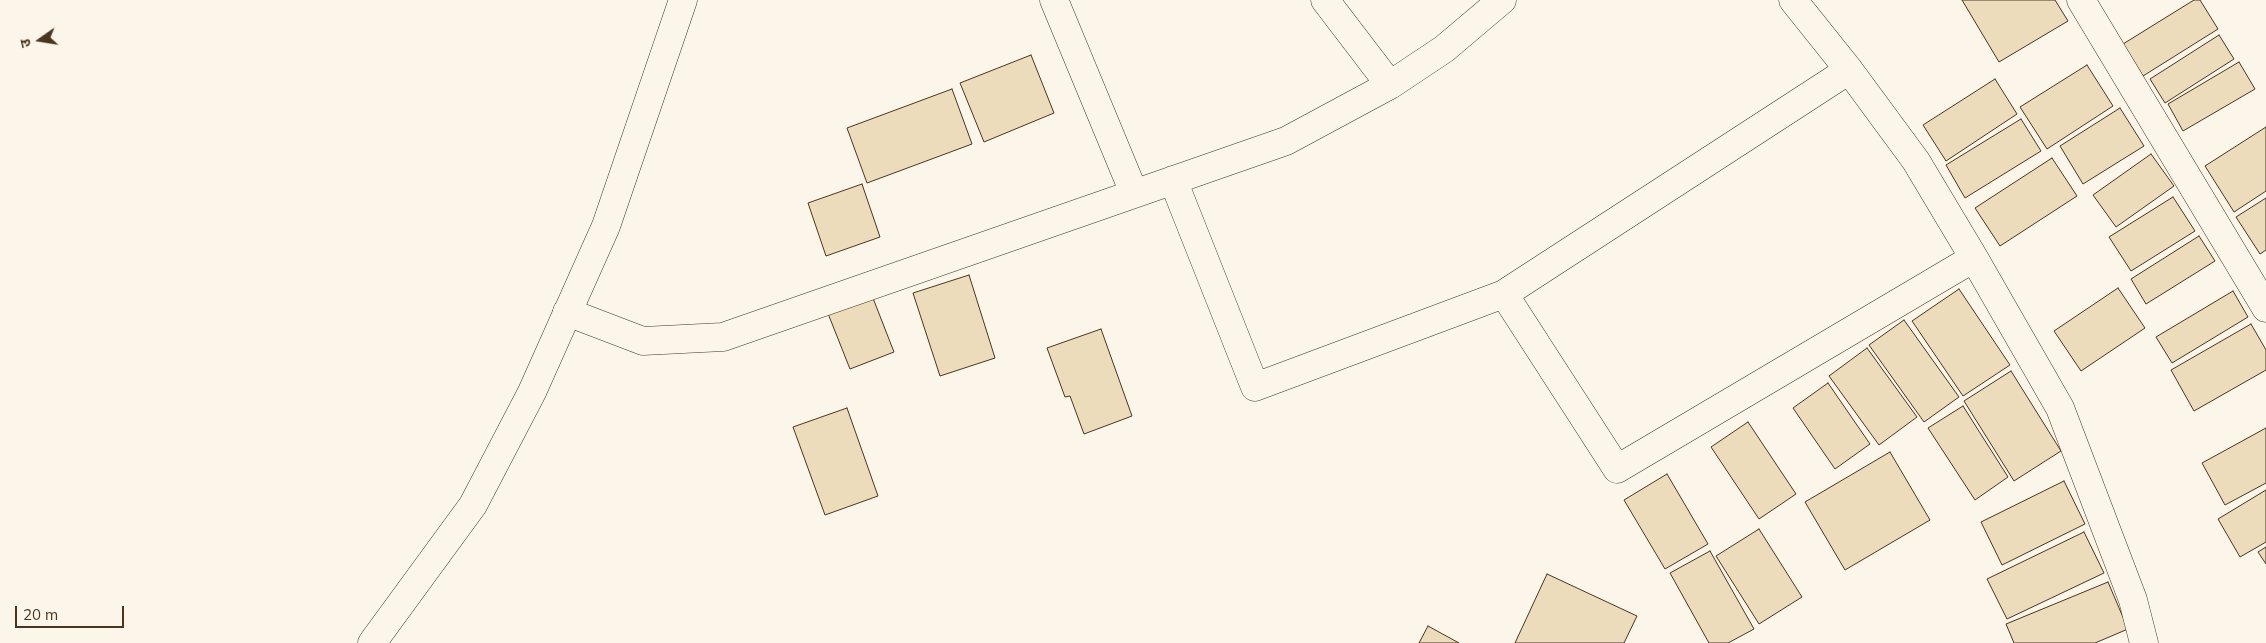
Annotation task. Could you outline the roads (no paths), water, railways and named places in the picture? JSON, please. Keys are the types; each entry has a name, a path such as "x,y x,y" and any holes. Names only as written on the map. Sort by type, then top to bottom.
{"street":[{"path":"372,643 473,505 532,392 606,226 682,0"},
{"path":"1054,0 1134,193"},
{"path":"1325,0 1390,85"},
{"path":"567,312 643,341 723,337 1286,141 1390,85 1444,48 1502,0"},
{"path":"1793,0 1849,70 1916,161 2060,408 2133,600 2144,643"},
{"path":"2081,0 2266,308"},
{"path":"1174,180 1255,387 1504,294 1849,70"},
{"path":"1504,294 1617,469 1974,258"}]}
